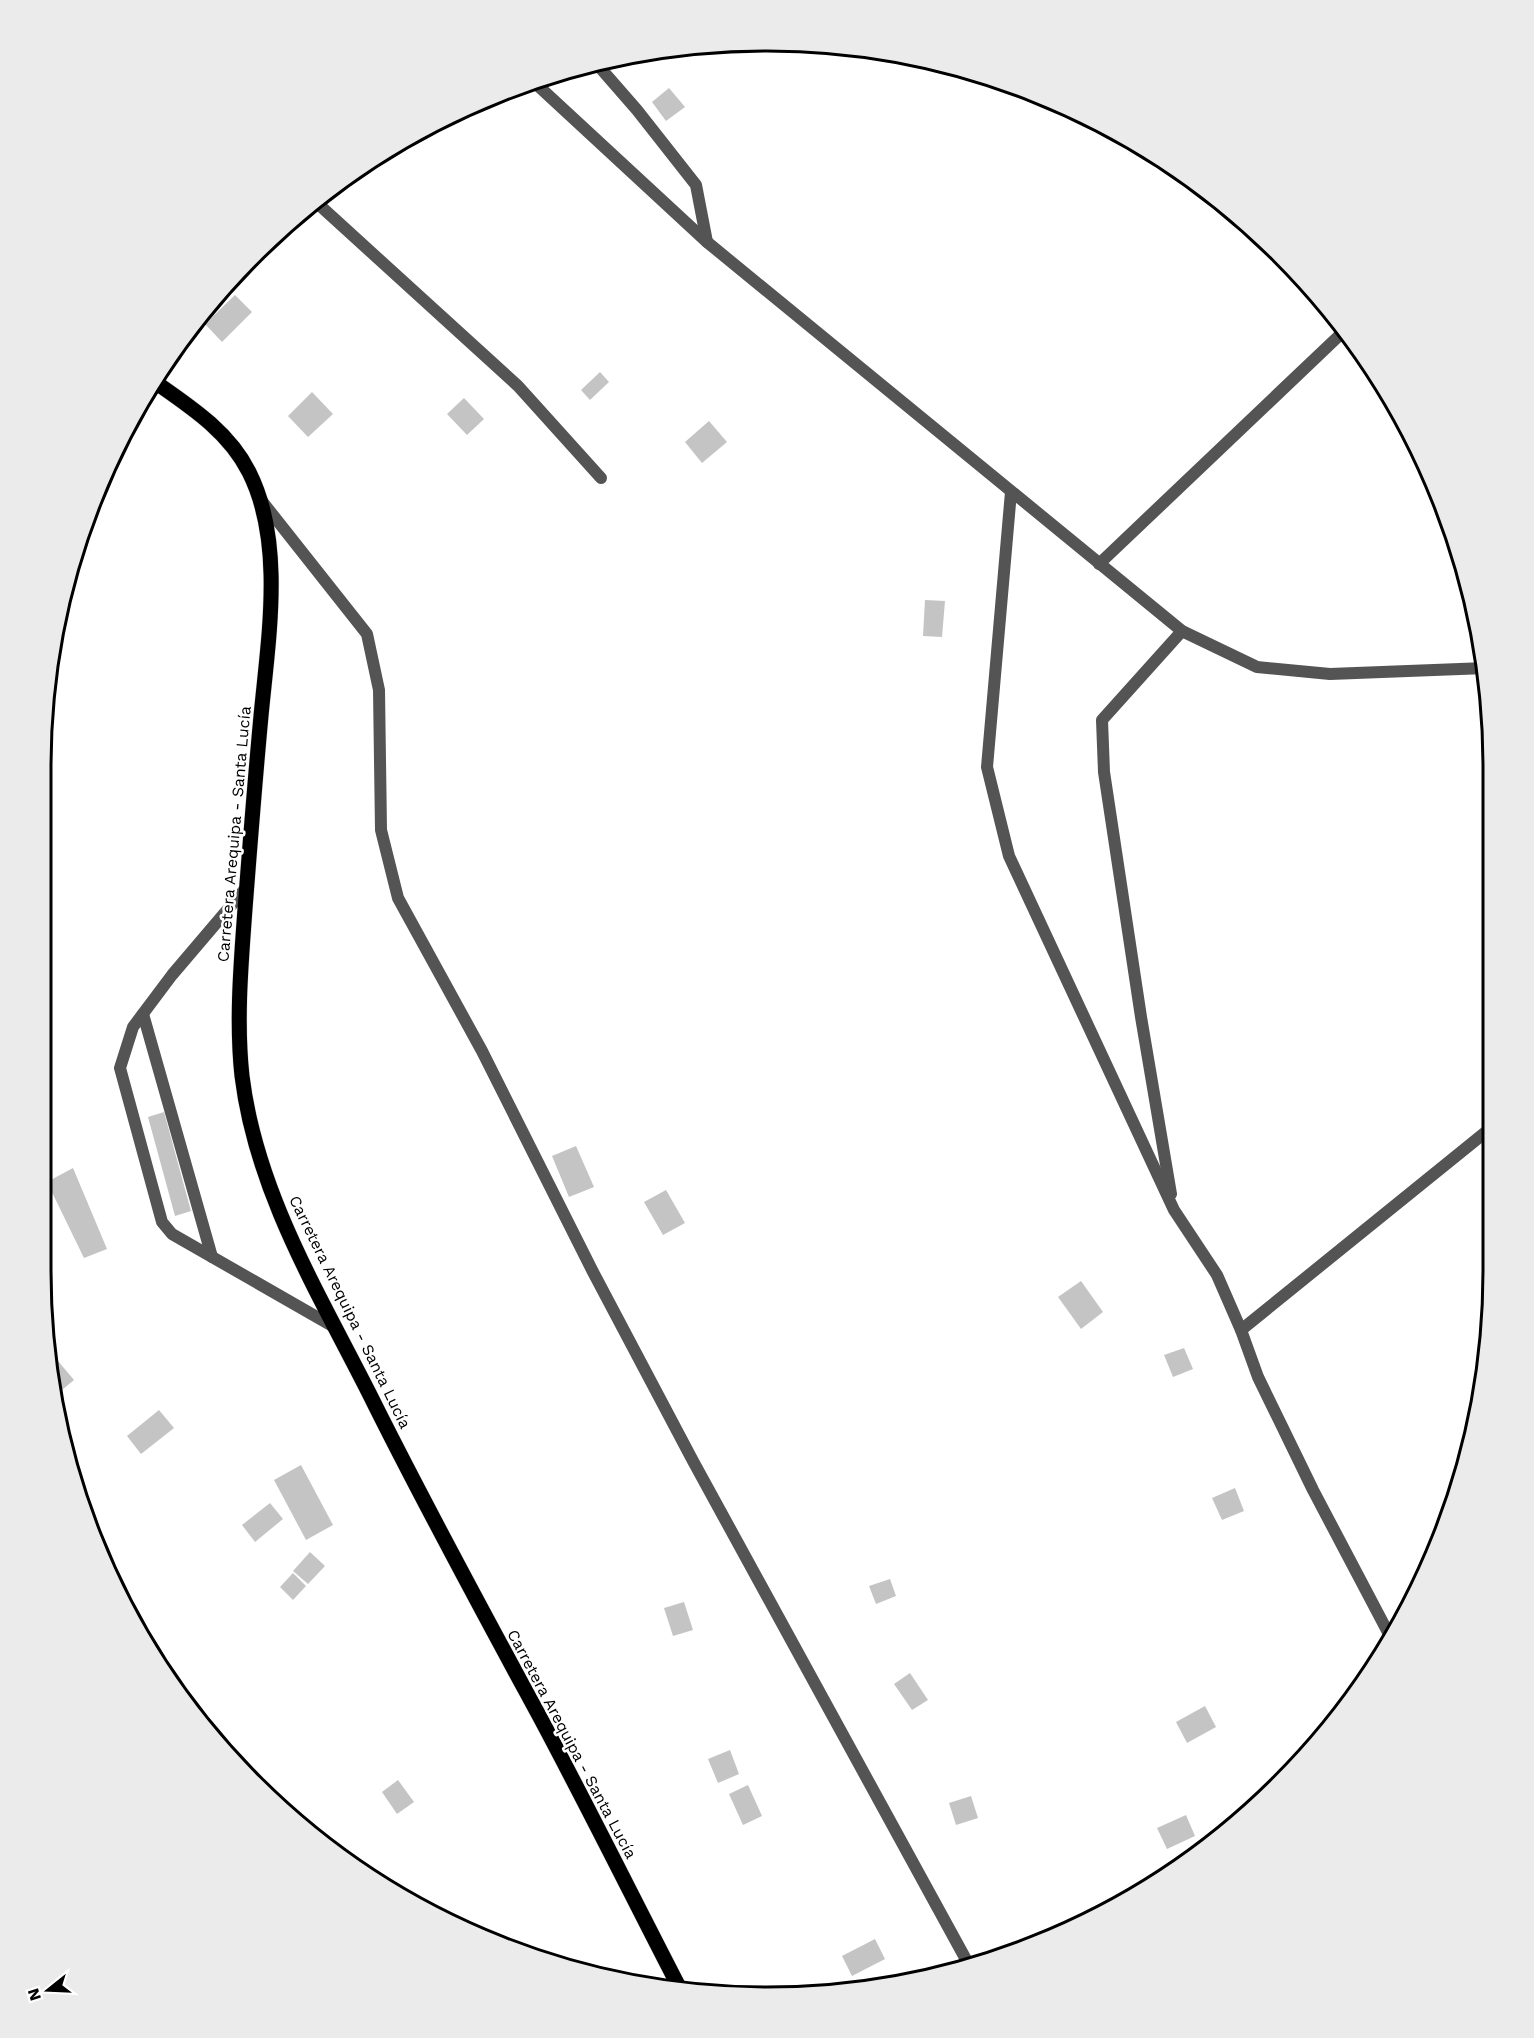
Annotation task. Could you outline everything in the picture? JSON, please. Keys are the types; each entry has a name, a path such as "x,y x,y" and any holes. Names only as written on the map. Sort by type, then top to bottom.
{"main road":[{"name":"Carretera Arequipa - Santa Lucía","path":"161,386 204,416 235,449 249,472 260,499 270,543 267,658 240,972 242,1074 258,1155 285,1227 409,1474 676,1981"}],"street":[{"path":"602,70 696,185 706,242"},
{"path":"540,88 706,242 1182,631 1257,667 1330,674 1476,668"},
{"path":"321,207 518,386 601,478"},
{"path":"1099,564 1339,336"},
{"path":"1011,492 987,767 1009,856 1174,1210 1217,1275 1258,1377 1303,1470 1387,1630"},
{"path":"260,499 367,634 379,690 381,830 398,898 482,1051 592,1270 688,1451 966,1959"},
{"path":"1174,1210 1141,1017 1104,772 1102,720 1182,631"},
{"path":"246,888 142,1014 133,1027 120,1068 162,1221 172,1234 336,1328"},
{"path":"142,1014 212,1257"},
{"path":"1241,1330 1483,1134"}],"building":[{"path":"669,88 685,107 666,121 652,102"},
{"path":"235,295 252,312 222,342 205,324"},
{"path":"600,372 609,382 590,400 581,390"},
{"path":"312,392 333,414 308,437 288,416"},
{"path":"464,398 484,419 467,435 447,414"},
{"path":"709,421 727,442 702,463 685,442"},
{"path":"925,600 945,601 942,637 923,636"},
{"path":"164,1112 191,1211 175,1216 148,1117"},
{"path":"576,1146 594,1187 569,1197 552,1156"},
{"path":"73,1168 107,1249 84,1258 51,1190 51,1180"},
{"path":"666,1190 685,1223 663,1235 644,1202"},
{"path":"1081,1281 1103,1312 1081,1329 1058,1297"},
{"path":"1184,1348 1193,1369 1173,1377 1164,1355"},
{"path":"57,1362 74,1380 61,1390 57,1364"},
{"path":"159,1410 174,1428 141,1454 127,1436"},
{"path":"301,1465 333,1525 306,1540 274,1480"},
{"path":"1235,1488 1244,1511 1222,1520 1212,1498"},
{"path":"270,1503 283,1519 255,1542 242,1525"},
{"path":"310,1552 325,1566 308,1584 293,1571"},
{"path":"293,1573 306,1586 293,1600 280,1587"},
{"path":"890,1579 896,1596 876,1604 869,1586"},
{"path":"684,1602 693,1630 673,1636 664,1608"},
{"path":"910,1673 928,1700 912,1710 894,1684"},
{"path":"1205,1706 1216,1727 1187,1743 1176,1722"},
{"path":"730,1750 739,1774 718,1783 708,1759"},
{"path":"398,1780 414,1802 397,1814 382,1792"},
{"path":"748,1785 762,1816 743,1825 729,1794"},
{"path":"971,1796 978,1818 956,1825 949,1803"},
{"path":"1186,1815 1195,1836 1167,1849 1157,1828"},
{"path":"875,1939 885,1959 852,1976 842,1956"}]}
